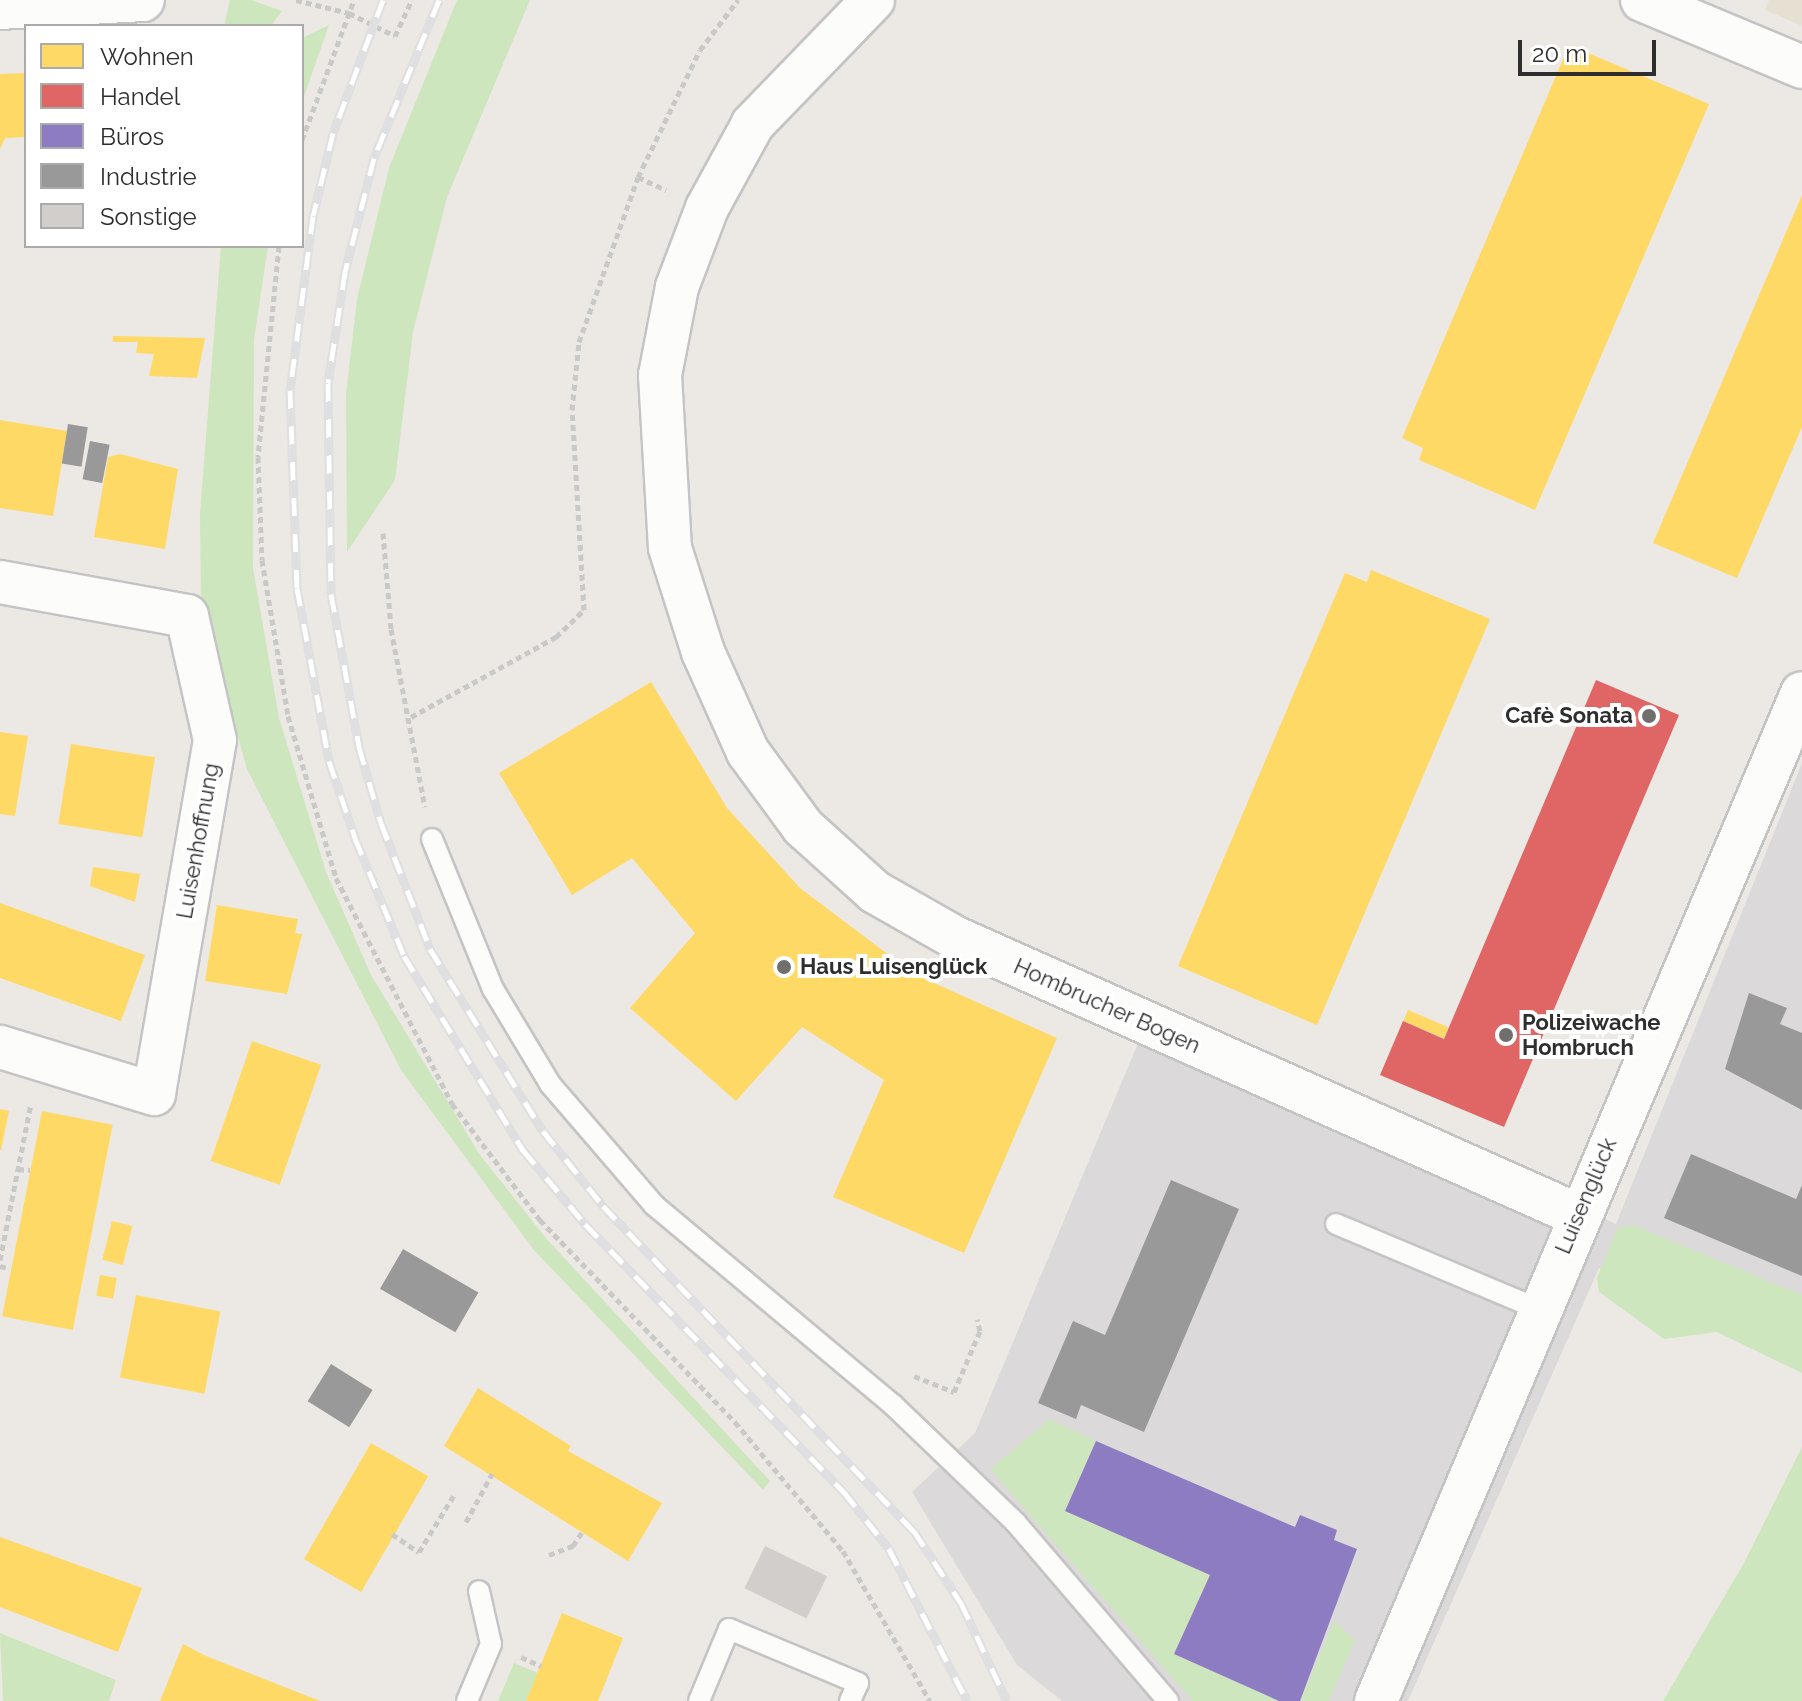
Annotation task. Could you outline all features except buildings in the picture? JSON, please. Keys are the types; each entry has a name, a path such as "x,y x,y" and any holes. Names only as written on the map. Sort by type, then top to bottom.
{"street":[{"path":"0,8 143,0"},
{"name":"Hombrucher Bogen","path":"873,0 753,124 707,208 682,274 660,375 670,548 703,652 748,752 803,827 875,892 956,938 1578,1215"},
{"path":"1642,0 1802,67"},
{"name":"Luisenhoffnung","path":"0,582 187,616 215,740 154,1094 41,1057 0,1047"},
{"name":"Luisenglück","path":"1376,1701 1538,1309 1802,693"}],"lane":[{"path":"432,839 493,989 550,1084 654,1205 842,1366 1016,1523 1168,1701"},
{"path":"1336,1224 1538,1309"},
{"path":"467,1701 491,1644 479,1591"},
{"path":"699,1701 729,1629 858,1683 850,1701"}],"path":[{"path":"296,0 349,13 395,36 412,0"},
{"path":"304,135 354,0"},
{"path":"411,717 556,637 584,610 572,424 579,342 638,177 700,50 738,0"},
{"path":"383,533 391,629 411,717 432,839"},
{"path":"10,1269 0,1263 41,1057"},
{"path":"18,1169 30,1170"},
{"path":"842,1366 867,1357 954,1392 980,1331 977,1319"},
{"path":"466,1522 492,1474"},
{"path":"392,1534 419,1552 454,1495"},
{"path":"549,1555 573,1546 582,1532"}],"shaded area":[{"path":"1769,0 1802,0 1802,26 1765,10"},
{"path":"1802,763 1802,1350 1599,1268 1408,1701 1062,1701 1017,1665 912,1492 975,1433 1151,1012 1616,1224"}],"green space":[{"path":"230,0 251,0 282,11 272,24 224,24"},
{"path":"457,0 530,0 447,197 413,332 395,480 347,552 346,394 357,299 389,168"},
{"path":"329,25 304,96 304,37"},
{"path":"221,248 268,248 254,340 253,568 279,718 326,872 371,975 480,1155 545,1237 770,1481 763,1490 533,1249 401,1070 247,769 201,604 200,513"},
{"path":"1633,1225 1802,1295 1802,1373 1717,1332 1664,1339 1599,1292 1597,1278 1617,1229"},
{"path":"1050,1419 1096,1441 1066,1511 1210,1575 1174,1654 1279,1701 1193,1701 990,1469"},
{"path":"1802,1447 1802,1701 1663,1701 1744,1563"},
{"path":"1334,1621 1355,1640 1329,1701 1300,1701"},
{"path":"0,1633 116,1680 109,1701 3,1701"},
{"path":"514,1663 538,1673 526,1701 498,1701"}],"railway":[{"path":"383,0 333,133 313,216 290,390 297,588 329,761 355,838 404,956 523,1150 585,1224 844,1492 889,1549 967,1701"},
{"path":"439,0 374,158 345,272 328,383 331,594 359,747 381,823 430,949 543,1131 603,1206 914,1531 961,1603 1007,1701"}],"place":[{"name":"Cafè Sonata","path":"1649,716"},
{"name":"Haus Luisenglück","path":"784,967"},
{"name":"Polizeiwache Hombruch","path":"1506,1035"}]}
